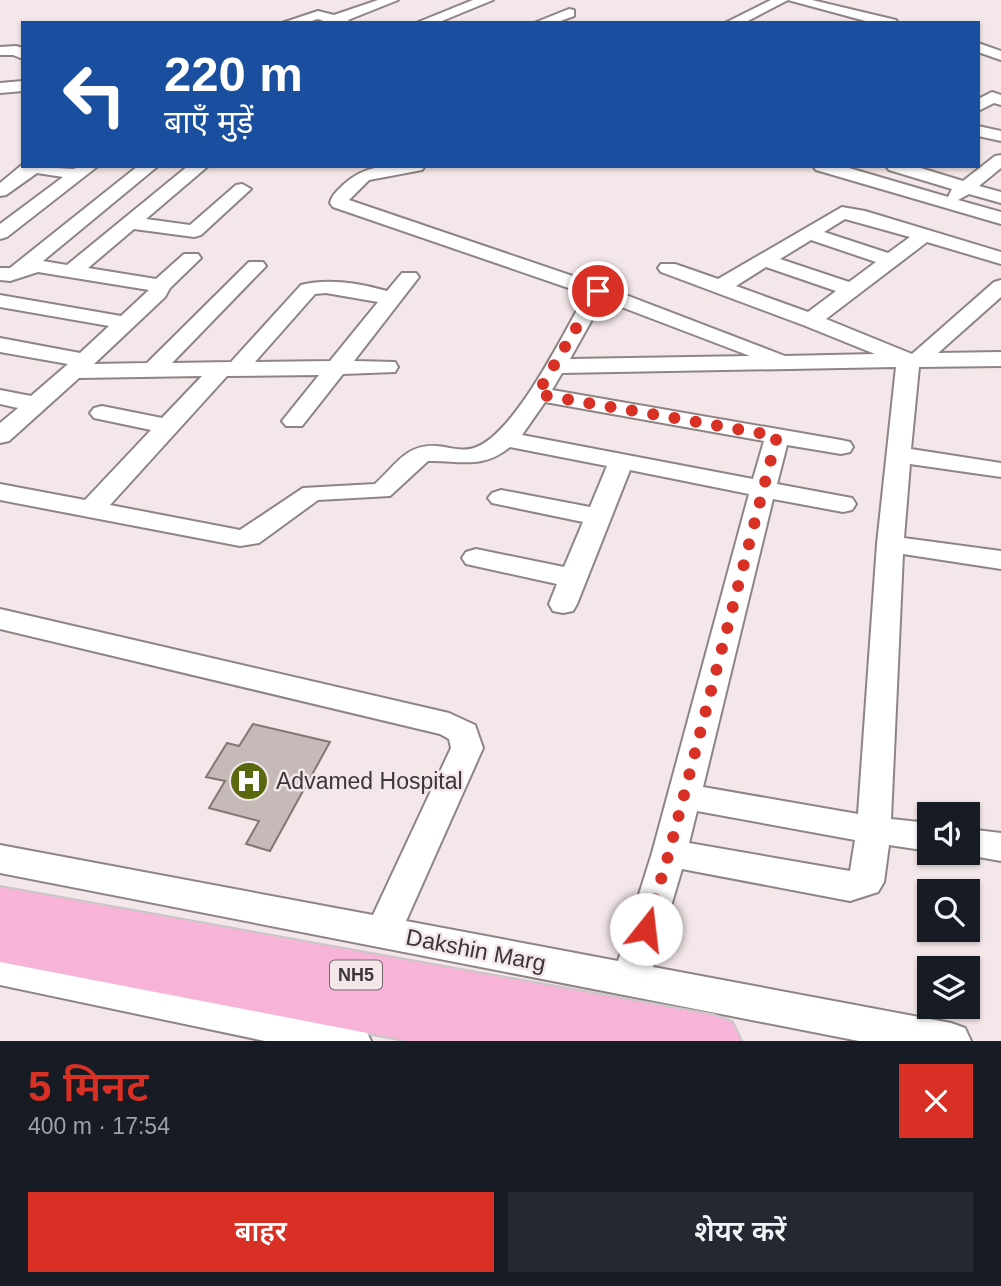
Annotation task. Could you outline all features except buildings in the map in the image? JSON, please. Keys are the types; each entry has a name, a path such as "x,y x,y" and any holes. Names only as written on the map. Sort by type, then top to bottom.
{"highway":[{"name":"NH5","path":"0,909 712,1041"},
{"name":"NH5","path":"0,939 546,1041"}],"street":[{"path":"295,21 313,15 339,21 391,0"},
{"path":"428,21 486,0"},
{"path":"736,21 782,0"},
{"path":"795,0 883,21"},
{"path":"547,21 569,13"},
{"path":"0,40 19,53"},
{"path":"980,48 1001,56"},
{"path":"0,51 19,53"},
{"path":"0,88 21,86"},
{"path":"980,131 1001,136"},
{"path":"947,202 994,163"},
{"path":"0,191 30,168"},
{"path":"44,168 84,171"},
{"path":"405,168 363,176 340,198 339,203 598,291 786,363"},
{"path":"829,168 1001,218"},
{"path":"902,168 1001,198"},
{"path":"8,274 144,170 191,173"},
{"path":"0,233 84,171"},
{"path":"71,272 191,173"},
{"path":"131,223 194,232 242,189"},
{"path":"719,287 842,213 1001,258"},
{"path":"809,233 892,261"},
{"path":"811,320 923,236"},
{"path":"0,436 126,323 158,293 160,286 191,258"},
{"path":"764,260 850,289"},
{"path":"8,274 30,266 160,286"},
{"path":"153,370 256,266"},
{"path":"667,268 914,359"},
{"path":"294,421 409,277"},
{"path":"90,511 169,427 308,289 315,286 378,295 391,300"},
{"path":"669,853 860,886 866,882 874,830 890,544 899,455 914,359 1001,286"},
{"path":"0,492 240,538 250,537 312,493 381,491 417,456 478,455 508,439 555,366 598,291"},
{"path":"0,301 126,323"},
{"path":"0,345 79,366 153,370 387,367"},
{"path":"555,366 1001,359"},
{"path":"537,394 841,447"},
{"path":"0,397 34,404"},
{"path":"102,413 169,427"},
{"path":"632,980 669,853 777,436"},
{"path":"508,439 843,504"},
{"path":"899,455 1001,470"},
{"path":"563,604 621,462"},
{"path":"501,498 598,517"},
{"path":"890,544 1001,560"},
{"path":"476,558 574,578"},
{"path":"0,619 435,722 464,733 467,747 461,764 383,932"},
{"path":"683,796 917,835"},
{"path":"980,844 1001,847"},
{"name":"Dakshin Marg","path":"0,859 951,1041"},
{"path":"0,968 352,1041"}],"place":[{"name":"Advamed Hospital","path":"249,781"}],"route":[{"path":"598,291 537,394 777,436 669,853 646,929"}]}
